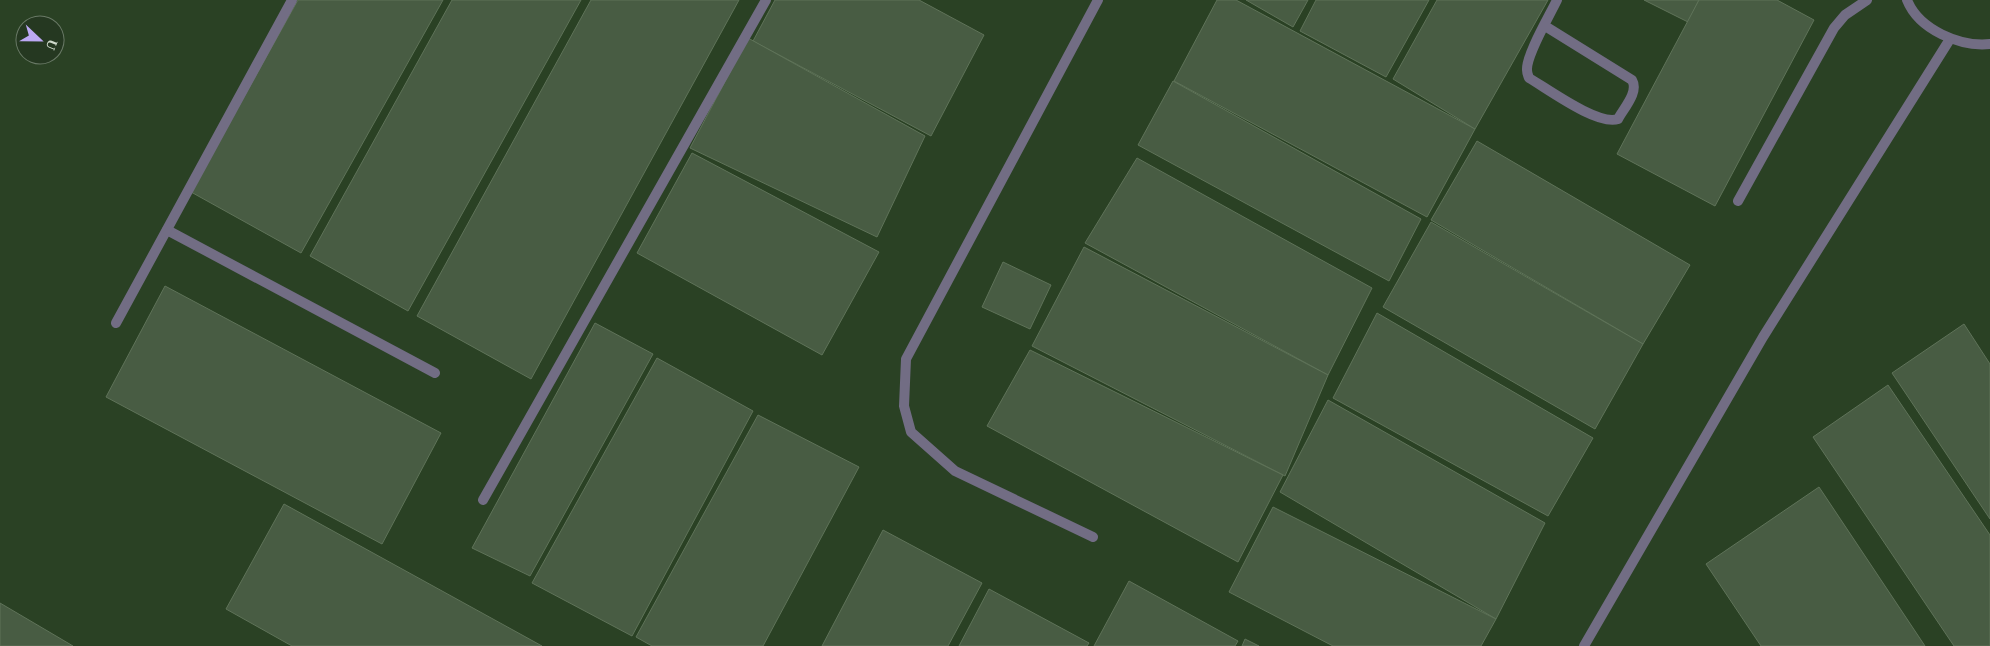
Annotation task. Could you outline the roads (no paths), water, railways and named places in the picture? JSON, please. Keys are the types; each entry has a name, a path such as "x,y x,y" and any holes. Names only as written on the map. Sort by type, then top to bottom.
{"lane":[{"path":"116,323 292,0"},
{"path":"484,500 766,0"},
{"path":"1093,537 955,471 911,432 904,406 906,359 1098,0"},
{"path":"1545,26 1632,80 1635,84 1634,91 1618,119 1612,121 1582,109 1529,78 1527,70 1531,54 1545,26 1558,0"},
{"path":"1738,201 1834,28 1845,15 1867,0"},
{"path":"1907,0 1926,25 1950,39 1978,45 1990,44"},
{"path":"1584,646 1763,337 1950,39"},
{"path":"167,230 435,373"}]}
